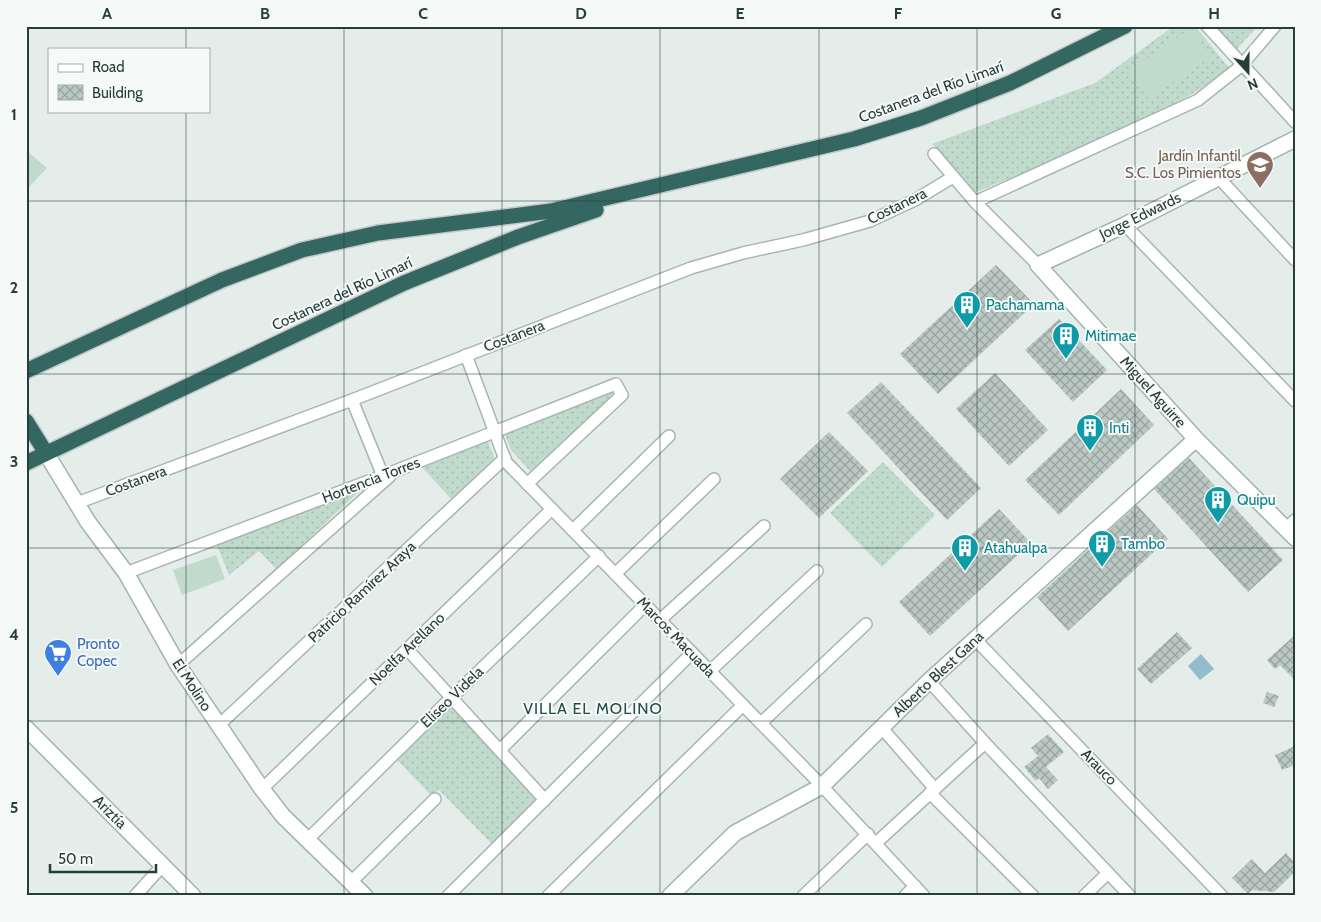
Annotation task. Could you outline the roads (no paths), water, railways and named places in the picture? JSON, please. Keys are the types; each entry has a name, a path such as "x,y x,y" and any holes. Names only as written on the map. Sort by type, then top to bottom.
{"highway":[{"name":"Costanera del Río Limarí","path":"26,371 222,280 302,250 378,233 551,211 682,182 854,138 928,115 1010,83 1125,26"},
{"name":"Costanera del Río Limarí","path":"26,463 404,283 518,237 682,182"},
{"path":"26,422 46,453"}],"street":[{"path":"1207,26 1241,66 1295,122"},
{"path":"976,202 1198,100 1241,66 1275,26"},
{"name":"Jorge Edwards","path":"1038,265 1125,225 1295,139"},
{"name":"Miguel Aguirre","path":"934,154 976,202 1038,265 1196,438 1292,529"},
{"name":"Costanera","path":"77,503 352,400 691,268 743,252 803,240 870,221 915,200 953,177"},
{"path":"1218,177 1295,260"},
{"path":"1125,225 1295,401"},
{"name":"Marcos Macuada","path":"466,355 505,458 527,484 822,786 924,896"},
{"name":"Hortencia Torres","path":"126,573 383,476 616,384 622,394 527,484"},
{"path":"352,400 383,476"},
{"path":"573,530 670,436"},
{"name":"Alberto Blest Gana","path":"670,896 735,833 822,786 929,681 1196,438"},
{"name":"El Molino","path":"46,453 77,503 126,573 178,665 262,789 283,816 365,896"},
{"name":"Patricio Ramírez Araya","path":"218,726 505,458"},
{"path":"178,665 395,471"},
{"path":"615,574 714,479"},
{"name":"Noelfa Arellano","path":"262,789 552,509"},
{"path":"660,620 764,526"},
{"name":"Eliseo Videla","path":"307,840 599,556"},
{"path":"710,671 817,571"},
{"path":"500,750 645,605"},
{"path":"761,723 866,624"},
{"name":"Arauco","path":"976,639 1222,896"},
{"path":"407,649 545,800"},
{"path":"448,896 692,653"},
{"path":"929,681 1130,896"},
{"path":"548,896 743,705"},
{"path":"881,727 933,791 1033,896"},
{"name":"Ariztía","path":"26,728 193,896"},
{"path":"803,896 933,791 985,743"},
{"path":"350,883 435,799"},
{"path":"135,896 163,865"},
{"path":"1084,896 1108,873"},
{"path":"906,896 915,886"}],"water":[{"path":"1201,654 1214,669 1200,680 1188,666"}],"place":[{"name":"Jardín Infantil S.C. Los Pimientos","path":"1260,189"},
{"name":"Pachamama","path":"967,329"},
{"name":"Mitimae","path":"1066,360"},
{"name":"Inti","path":"1090,452"},
{"name":"Quipu","path":"1218,524"},
{"name":"Tambo","path":"1102,568"},
{"name":"Atahualpa","path":"965,572"},
{"name":"Pronto Copec","path":"58,677"}],"district":[{"name":"VILLA EL MOLINO","path":"593,708"}]}
